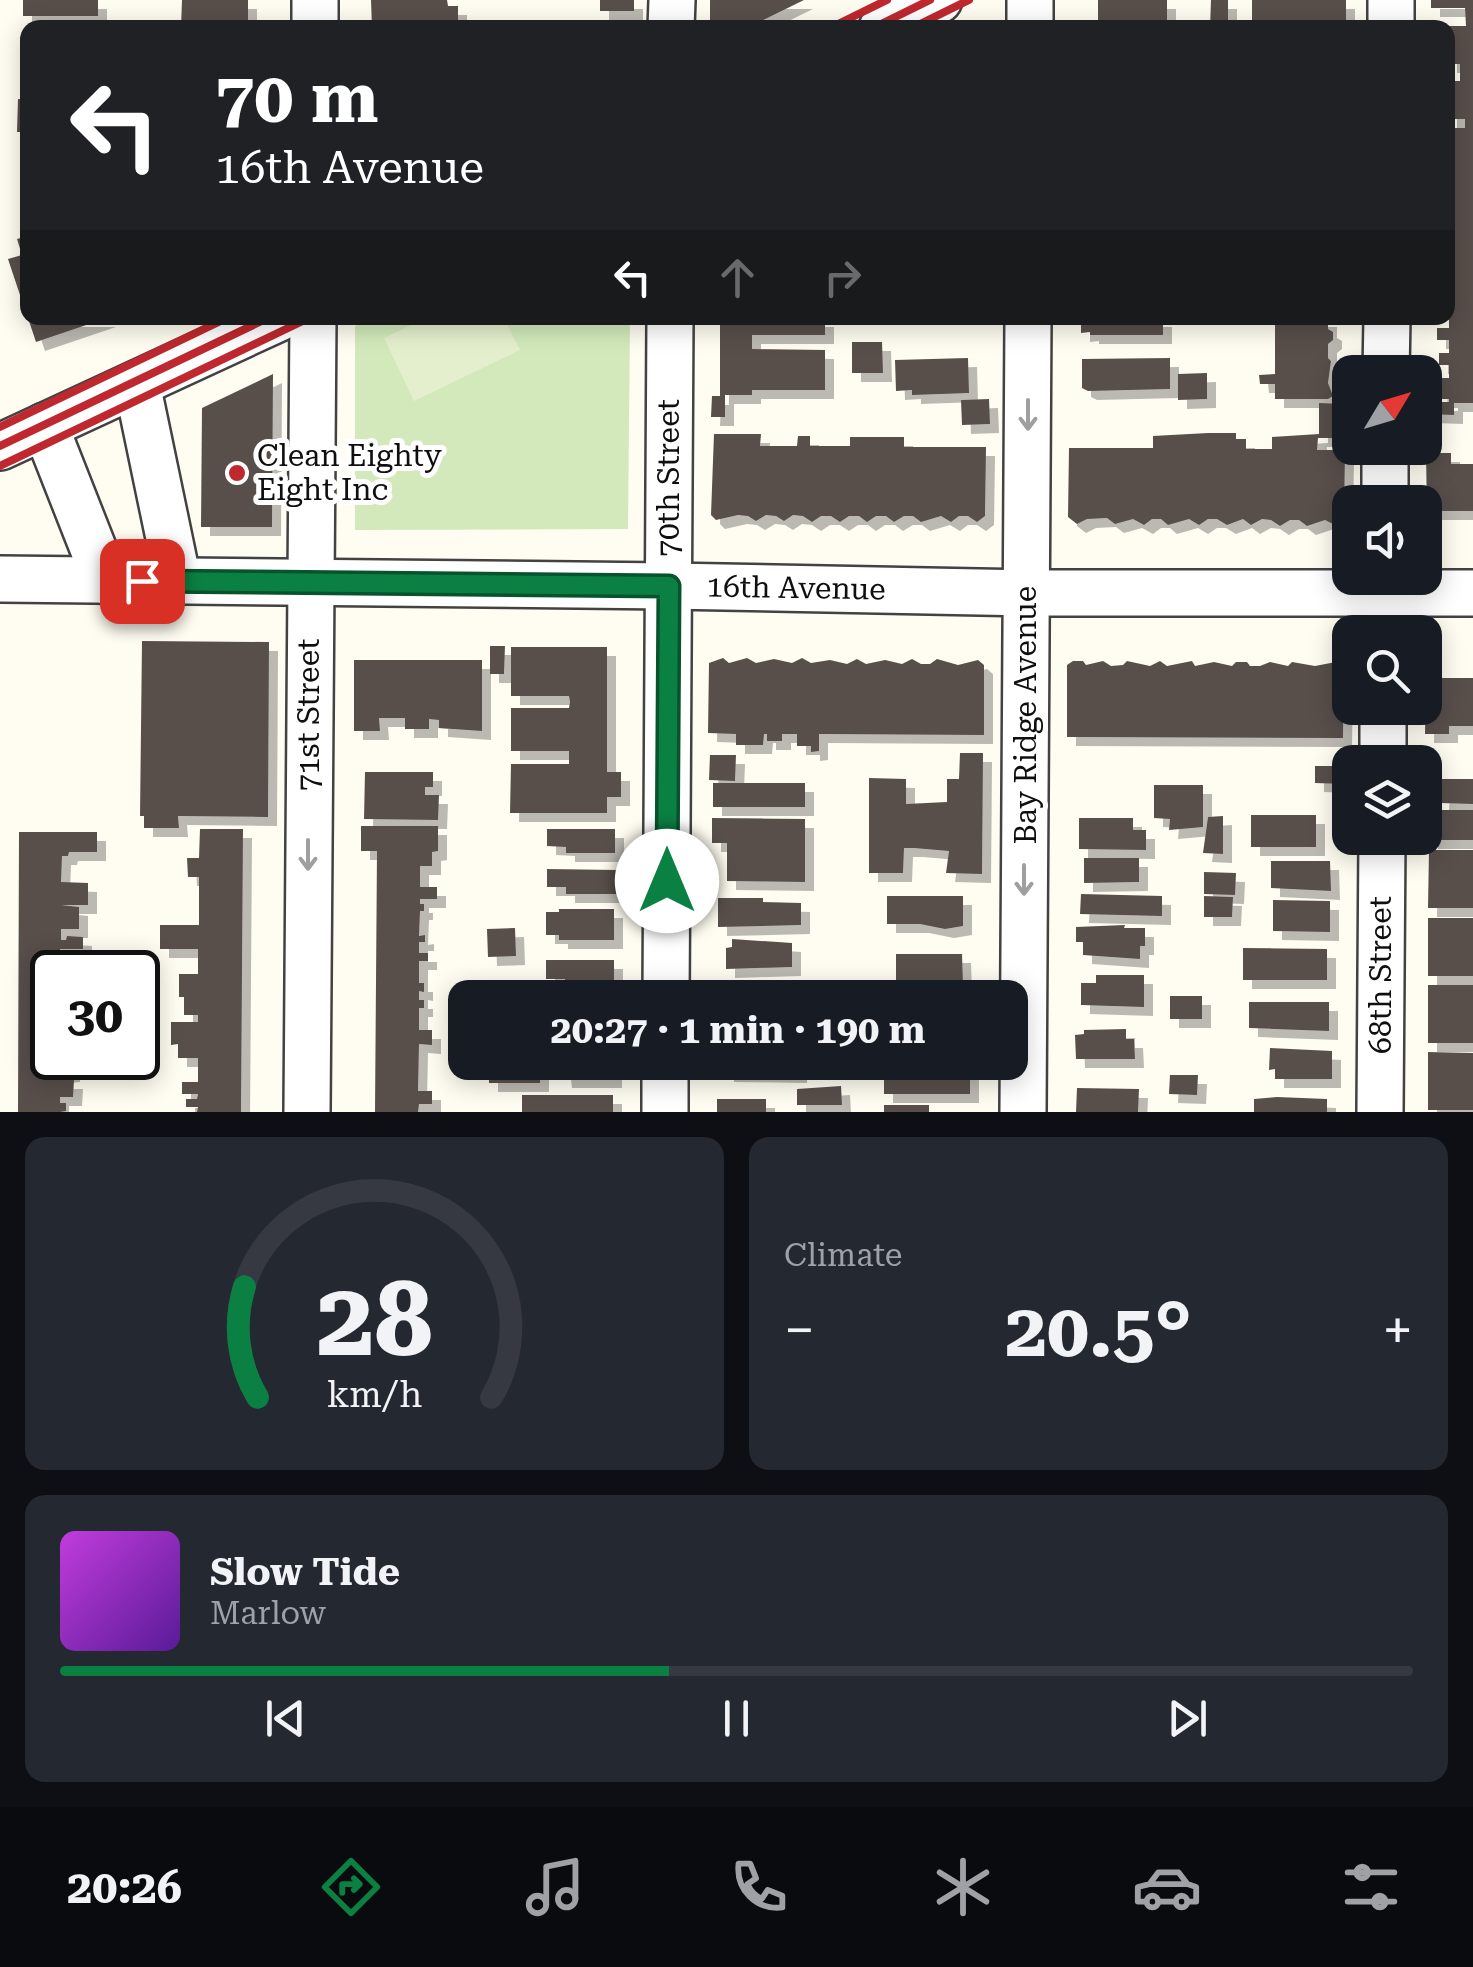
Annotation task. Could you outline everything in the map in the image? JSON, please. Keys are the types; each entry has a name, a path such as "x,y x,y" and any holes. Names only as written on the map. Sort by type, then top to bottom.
{"street":[{"path":"898,20 939,0"},
{"path":"0,447 264,325"},
{"name":"71st Street","path":"306,1112 312,325"},
{"name":"70th Street","path":"666,980 670,325"},
{"name":"Bay Ridge Avenue","path":"1023,1112 1028,325"},
{"path":"1386,355 1387,325"},
{"path":"137,384 178,582"},
{"path":"45,426 106,581"},
{"name":"16th Avenue","path":"0,579 669,586 1384,601 1473,593"},
{"name":"68th Street","path":"1380,1112 1382,855"},
{"path":"665,1112 666,1080"}],"green space":[{"path":"411,325 508,325 520,350 414,401 384,338"},
{"path":"630,325 628,529 355,530 355,326"}],"building":[{"path":"23,0 98,0 98,16 23,16"},
{"path":"182,0 248,0 248,20 181,20"},
{"path":"371,0 447,0 448,6 458,6 458,20 372,20"},
{"path":"600,0 634,0 634,11 600,11"},
{"path":"710,0 804,0 763,20 710,20"},
{"path":"1098,0 1167,0 1167,20 1098,20"},
{"path":"1211,0 1228,0 1228,20 1210,20"},
{"path":"1252,0 1346,0 1346,20 1252,20"},
{"path":"1431,0 1473,0 1473,403 1454,403 1454,415 1442,415 1442,402 1449,402 1442,399 1442,378 1449,378 1449,365 1442,365 1439,353 1449,353 1449,340 1437,340 1437,328 1455,325 1455,128 1465,128 1465,119 1455,119 1455,81 1460,81 1460,64 1455,64 1455,26 1466,26 1465,8 1431,8"},
{"path":"18,99 20,132 17,132"},
{"path":"20,256 20,295 8,259"},
{"path":"30,325 86,325 36,342"},
{"path":"720,325 825,325 825,335 752,335 752,349 825,350 825,390 752,390 752,395 725,395 725,417 711,417 712,396 720,396"},
{"path":"1081,325 1163,325 1163,335 1081,333"},
{"path":"1275,325 1328,325 1333,332 1333,340 1328,344 1332,397 1328,399 1275,399 1275,384 1260,384 1259,375 1275,374"},
{"path":"852,342 882,342 883,373 852,373"},
{"path":"968,358 969,393 912,395 912,390 896,391 895,360"},
{"path":"1170,358 1170,389 1082,388 1082,359"},
{"path":"1207,373 1207,399 1178,400 1178,374"},
{"name":"Clean Eighty Eight Inc","path":"273,374 272,527 201,527 202,408"},
{"path":"989,399 990,424 962,425 961,400"},
{"path":"1319,403 1332,404 1332,438 1318,438 1317,450 1332,450 1332,465 1345,465 1344,485 1332,485 1332,524 1325,520 1307,526 1290,520 1280,526 1262,519 1251,525 1243,519 1227,525 1208,519 1199,525 1189,519 1168,525 1161,519 1152,519 1144,525 1133,519 1115,524 1107,518 1077,524 1068,517 1069,448 1153,448 1153,436 1236,433 1236,439 1246,439 1246,449 1272,449 1272,437 1319,434"},
{"path":"714,434 761,434 760,446 797,446 798,436 810,436 810,446 850,446 850,437 904,437 904,447 986,447 985,516 977,522 968,516 951,522 941,516 921,522 913,516 894,522 886,516 876,516 867,522 859,516 849,516 840,522 831,516 821,516 812,522 793,515 784,521 766,515 756,521 738,515 716,520 711,515"},
{"path":"1442,453 1451,453 1451,464 1473,464 1473,511 1442,511 1442,485 1427,485 1426,465 1442,465"},
{"path":"142,641 269,642 268,817 178,816 179,828 144,828 144,816 140,816"},
{"path":"490,646 505,646 504,674 490,674"},
{"path":"511,647 607,647 607,772 621,772 621,797 607,797 607,813 510,813 511,764 569,764 569,751 511,751 511,708 569,708 570,702 569,696 511,696"},
{"path":"723,658 729,663 747,658 756,663 774,659 792,663 802,658 811,663 830,660 847,664 857,659 866,664 885,660 902,664 912,659 930,664 937,659 958,665 978,660 984,665 984,735 819,734 819,751 811,752 811,746 797,746 797,734 782,734 782,741 767,741 764,734 763,745 736,745 736,734 708,733 709,663"},
{"path":"354,660 482,660 482,731 439,728 439,720 429,719 429,729 405,729 405,718 379,718 380,731 354,731"},
{"path":"1073,661 1086,665 1103,661 1111,666 1127,661 1150,666 1160,661 1167,666 1192,661 1195,666 1214,662 1232,666 1236,662 1247,662 1250,666 1270,662 1288,666 1292,662 1315,666 1332,663 1332,725 1343,725 1343,738 1067,737 1067,665"},
{"path":"1442,678 1473,678 1473,726 1449,726 1449,734 1425,734 1425,725 1442,725"},
{"path":"960,753 983,753 982,874 946,873 949,851 914,848 904,848 903,873 869,873 869,778 906,779 906,804 947,802 947,779 959,779"},
{"path":"710,755 736,755 735,781 709,780"},
{"path":"1315,766 1332,766 1332,784 1315,783"},
{"path":"365,772 433,772 433,787 425,787 425,795 439,795 438,820 364,819"},
{"path":"1442,779 1473,779 1473,804 1442,803"},
{"path":"713,783 805,783 805,807 713,807"},
{"path":"1154,785 1203,785 1203,827 1169,830 1170,819 1154,818"},
{"path":"1442,810 1473,810 1473,840 1442,840"},
{"path":"1251,815 1316,815 1316,847 1251,847"},
{"path":"1223,816 1223,854 1203,853 1208,817"},
{"path":"712,818 805,819 805,882 727,881 727,843 712,843"},
{"path":"1079,818 1133,818 1133,830 1146,830 1146,850 1079,849"},
{"path":"361,826 438,826 438,851 432,852 432,866 420,866 420,887 437,887 437,899 420,899 424,911 420,911 419,936 425,935 425,942 419,942 419,953 428,953 428,961 419,961 419,983 424,983 424,992 419,991 419,1000 424,1000 424,1008 419,1008 419,1030 432,1030 432,1045 419,1044 418,1091 432,1091 432,1104 419,1104 418,1112 375,1112 377,851 361,851"},
{"path":"200,829 243,829 241,1112 197,1112 198,1107 186,1107 186,1099 197,1099 198,1094 182,1094 182,1082 198,1082 198,1058 178,1058 178,1044 171,1045 171,1022 198,1022 198,1015 184,1015 179,974 198,974 198,949 160,949 160,925 199,925 199,877 188,877 187,858 199,858"},
{"path":"547,829 615,829 615,853 566,853 566,847 547,846"},
{"path":"19,832 97,832 97,852 69,852 62,856 61,882 88,883 88,905 61,905 79,907 79,929 61,929 61,940 67,936 83,937 83,949 30,950 30,1080 74,1080 73,1097 60,1097 60,1103 66,1103 66,1111 18,1112"},
{"path":"1442,850 1473,850 1473,908 1428,908 1429,855 1442,855"},
{"path":"1084,858 1139,858 1139,882 1084,883"},
{"path":"1271,861 1330,861 1331,891 1271,888"},
{"path":"547,869 616,870 616,894 566,894 566,887 547,887"},
{"path":"1204,872 1236,873 1235,895 1204,894"},
{"path":"1081,894 1162,896 1162,916 1080,914"},
{"path":"887,896 963,896 963,926 945,929 887,924"},
{"path":"1204,896 1233,897 1232,917 1204,917"},
{"path":"718,898 801,903 801,925 718,927"},
{"path":"1273,900 1330,901 1330,932 1273,931"},
{"path":"614,909 614,940 559,940 559,935 546,935 546,912"},
{"path":"1428,918 1473,918 1473,976 1428,976"},
{"path":"1125,925 1124,928 1145,928 1140,959 1083,955 1083,942 1076,942 1076,927"},
{"path":"515,928 516,956 488,957 487,929"},
{"path":"732,939 792,943 792,967 726,969 726,948 732,947"},
{"path":"1243,948 1327,949 1327,980 1243,980"},
{"path":"896,954 962,954 963,980 896,980"},
{"path":"546,960 614,960 614,980 546,979"},
{"path":"1096,975 1144,975 1144,1007 1081,1005 1081,983 1096,983"},
{"path":"1428,985 1473,985 1473,1043 1428,1043"},
{"path":"1170,996 1202,996 1202,1019 1170,1019"},
{"path":"1249,1002 1329,1002 1329,1031 1249,1028"},
{"path":"1126,1029 1126,1039 1134,1039 1135,1059 1076,1059 1075,1035 1084,1034 1084,1030"},
{"path":"1270,1048 1332,1051 1332,1079 1275,1079 1275,1069 1269,1070"},
{"path":"1428,1052 1473,1053 1473,1110 1428,1110"},
{"path":"1170,1075 1198,1075 1197,1095 1169,1094"},
{"path":"489,1080 540,1080 540,1083"},
{"path":"884,1080 970,1080 970,1094 884,1094"},
{"path":"841,1086 842,1105 797,1105 797,1089"},
{"path":"1077,1088 1139,1089 1138,1112 1076,1112"},
{"path":"522,1095 613,1095 613,1112 522,1112"},
{"path":"717,1099 766,1099 766,1112 717,1112"},
{"path":"1254,1099 1327,1099 1327,1112 1254,1112"},
{"path":"884,1105 929,1105 929,1112 884,1112"}],"railway":[{"path":"846,20 887,0"},
{"path":"889,20 930,0"},
{"path":"928,20 969,0"},
{"path":"0,427 212,325"},
{"path":"0,446 253,325"},
{"path":"0,466 294,325"}],"place":[{"name":"Clean Eighty Eight Inc","path":"237,473"}],"route":[{"path":"142,581 669,586 667,881"}]}
